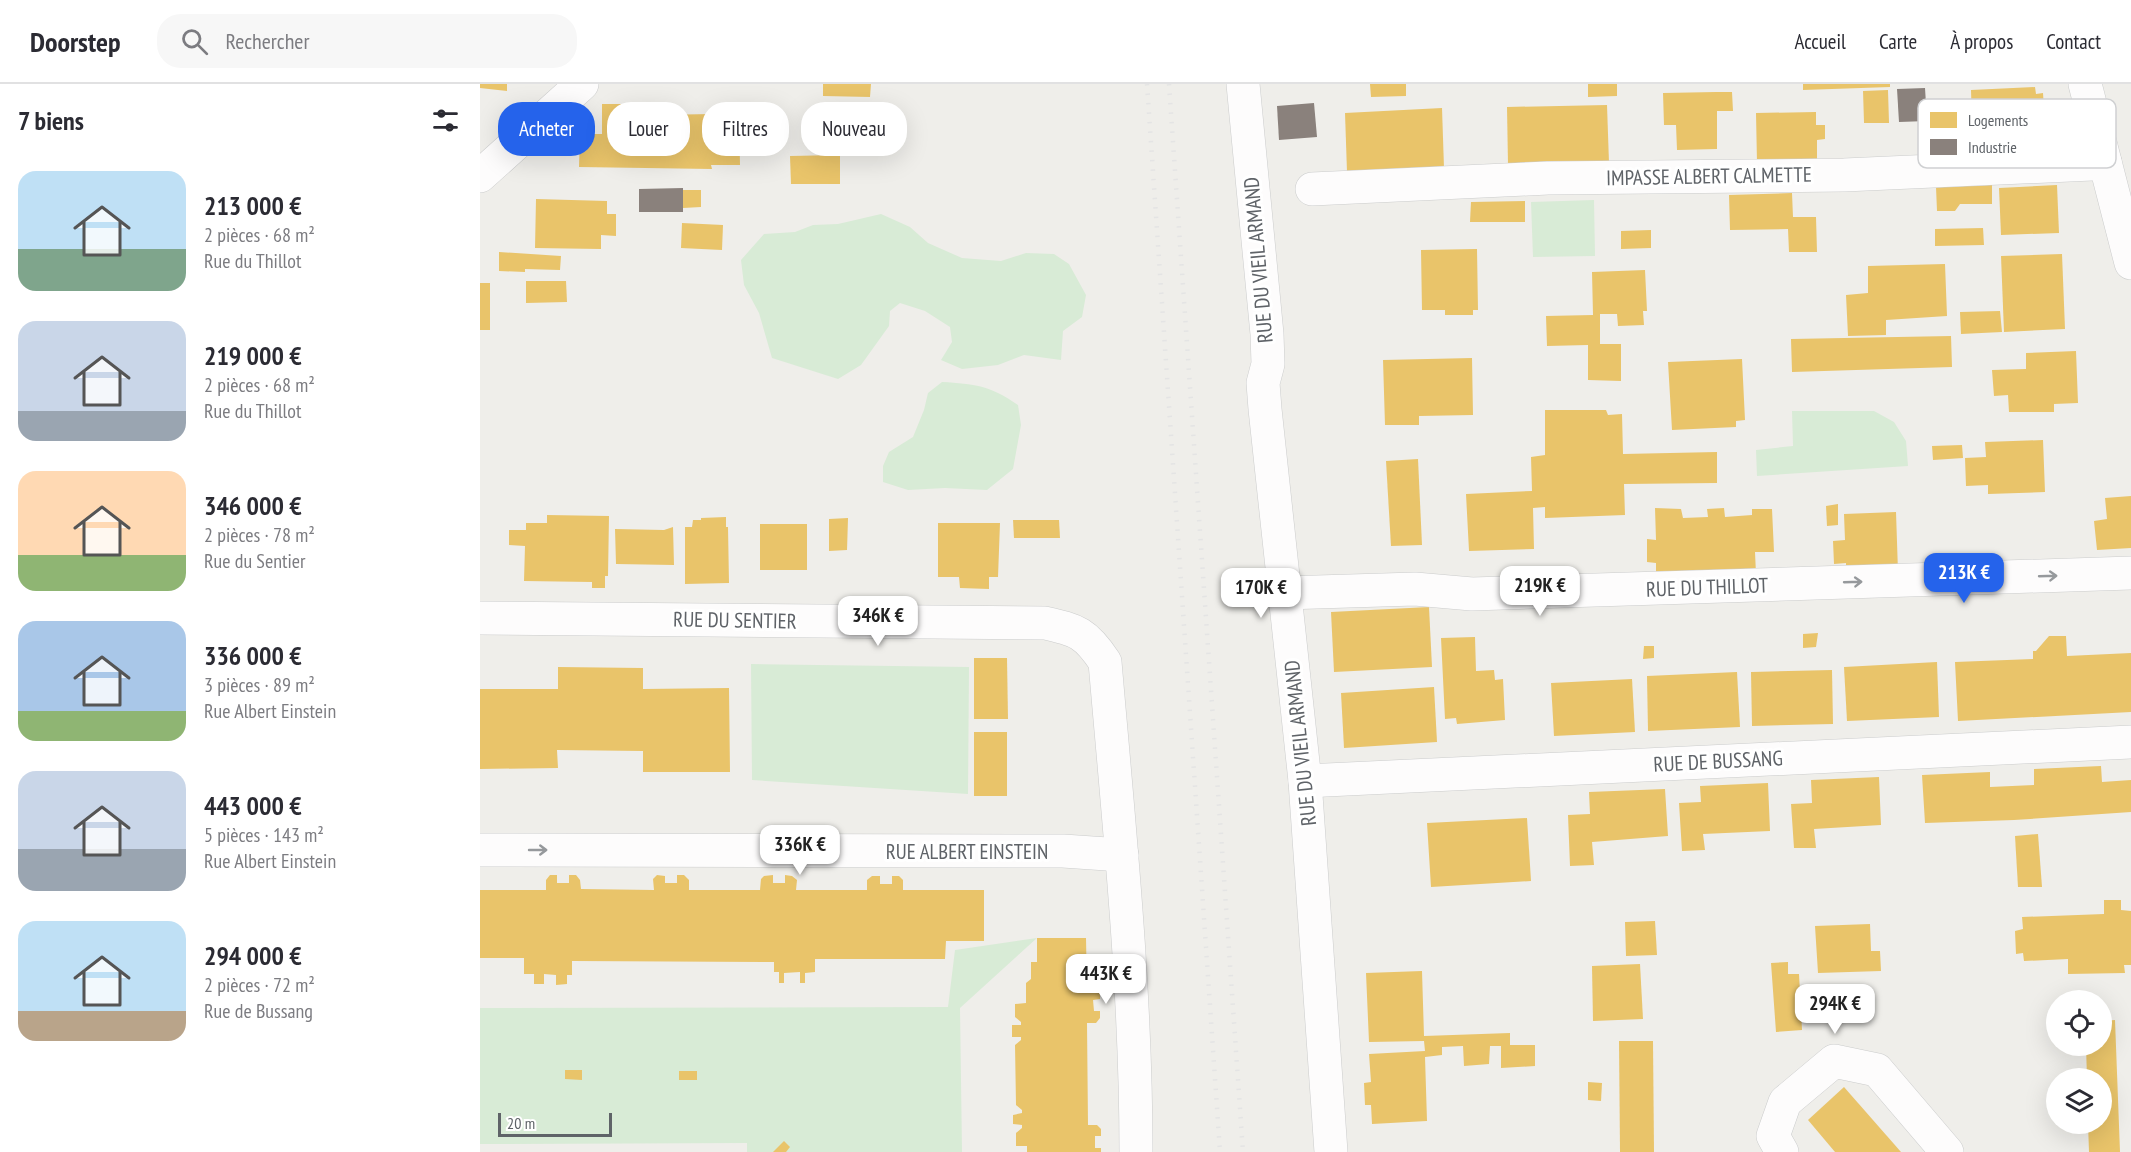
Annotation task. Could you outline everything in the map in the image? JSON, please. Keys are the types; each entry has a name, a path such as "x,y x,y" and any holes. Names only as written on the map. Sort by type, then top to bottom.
{"street":[{"path":"480,176 582,84"},
{"name":"RUE DU VIEIL ARMAND","path":"1243,84 1267,334 1268,364 1263,383 1305,781 1331,1152"},
{"path":"2085,84 2089,99"},
{"name":"IMPASSE ALBERT CALMETTE","path":"1312,189 1548,178 1844,175 2018,168"},
{"path":"2107,168 2131,263"},
{"name":"RUE DU THILLOT","path":"1284,593 1415,589 1472,594 2131,573"},
{"name":"RUE DU SENTIER","path":"480,618 1045,623 1073,630 1092,643 1105,662 1122,855"},
{"name":"RUE DE BUSSANG","path":"1305,781 2131,742"},
{"name":"RUE ALBERT EINSTEIN","path":"480,850 1063,851 1122,855"},
{"path":"1122,855 1136,1074 1136,1152"},
{"path":"1782,1152 1773,1136 1785,1102 1834,1061 1877,1070 1947,1152"}],"green space":[{"path":"1594,200 1595,256 1533,257 1531,202"},
{"path":"881,214 910,227 928,243 962,258 1001,261 1026,253 1054,254 1069,264 1086,295 1082,317 1063,331 1061,360 1024,355 998,365 962,369 941,360 952,342 950,327 925,311 900,303 890,311 889,326 861,365 838,379 772,358 759,313 744,285 741,260 764,234 795,232 813,225 838,224"},
{"path":"942,382 990,389 1018,405 1021,425 1013,469 987,490 945,488 908,490 883,482 883,466 889,452 913,437 928,393"},
{"path":"1792,411 1874,411 1894,422 1906,441 1908,466 1757,476 1756,450 1793,446"},
{"path":"751,664 969,667 968,794 752,780"},
{"path":"1037,938 960,1008 962,1152 747,1152 747,1143 480,1144 480,1008 948,1007 955,950"}],"building: Logements":[{"path":"480,84 507,84 507,91 480,88"},
{"path":"823,84 871,84 870,97 823,96"},
{"path":"1370,84 1406,84 1406,96 1371,97"},
{"path":"1588,84 1617,84 1617,96 1588,97"},
{"path":"1803,84 1890,84 1890,87 1803,90"},
{"path":"2035,87 2036,94 2043,93 2043,99 1971,99 1971,90"},
{"path":"1888,90 1889,123 1864,123 1863,91"},
{"path":"1732,92 1733,111 1717,111 1717,149 1677,150 1676,125 1664,125 1663,93"},
{"path":"602,104 607,104 607,156 690,156 690,114 702,114 702,156 740,156 740,165 711,165 712,169 579,167 579,156 595,156 595,134 602,134"},
{"path":"1607,105 1609,163 1508,165 1507,107"},
{"path":"1442,108 1444,168 1347,172 1345,113"},
{"path":"1816,112 1816,125 1825,125 1825,139 1817,140 1817,162 1757,163 1756,113"},
{"path":"790,156 840,156 840,184 791,184"},
{"path":"1992,185 1992,204 1960,204 1955,211 1937,211 1936,187"},
{"path":"2057,185 2059,233 2001,235 1999,188"},
{"path":"682,190 701,190 701,207 683,208"},
{"path":"1792,193 1793,217 1816,217 1817,252 1789,252 1788,229 1730,230 1729,195"},
{"path":"536,199 607,201 607,214 616,214 616,236 601,235 601,249 535,248"},
{"path":"1525,201 1525,222 1470,222 1471,202"},
{"path":"682,223 723,225 722,250 681,248"},
{"path":"1983,228 1984,245 1935,246 1935,229"},
{"path":"1651,230 1651,248 1621,249 1621,231"},
{"path":"1477,249 1478,310 1473,310 1473,315 1445,315 1445,310 1422,310 1421,250"},
{"path":"499,252 561,256 560,270 499,271"},
{"path":"2062,254 2065,329 2004,332 2001,256"},
{"path":"1945,264 1947,316 1886,320 1886,335 1848,336 1846,295 1868,293 1868,266"},
{"path":"1645,270 1647,311 1643,311 1644,325 1618,326 1617,314 1600,314 1600,344 1621,344 1621,381 1588,380 1588,345 1547,346 1546,316 1593,315 1592,272"},
{"path":"526,281 566,281 567,302 526,303"},
{"path":"480,283 490,283 490,330 480,330"},
{"path":"2000,311 2002,332 1961,334 1960,312"},
{"path":"1951,336 1952,367 1792,372 1791,339"},
{"path":"2076,351 2078,403 2054,404 2054,412 2009,412 2008,395 1994,396 1992,370 2026,369 2026,353"},
{"path":"1472,358 1473,415 1419,416 1419,425 1385,425 1383,360"},
{"path":"1742,359 1745,420 1736,421 1736,427 1672,430 1668,362"},
{"path":"1545,410 1606,410 1608,415 1622,414 1623,454 1717,452 1717,483 1624,484 1625,515 1545,518 1545,507 1533,508 1534,549 1469,551 1466,494 1532,491 1531,457 1545,455"},
{"path":"2043,440 2045,492 1988,494 1988,485 1966,486 1965,458 1986,457 1985,442"},
{"path":"1962,445 1963,458 1933,460 1932,446"},
{"path":"1418,459 1422,545 1391,546 1386,461"},
{"path":"2131,496 2131,548 2097,550 2094,521 2107,519 2105,498"},
{"path":"1838,504 1838,525 1827,526 1826,506"},
{"path":"1655,508 1681,509 1683,518 1708,517 1707,509 1724,508 1725,517 1752,515 1752,509 1772,509 1774,552 1755,552 1756,574 1656,576 1656,563 1647,562 1647,539 1656,540"},
{"path":"1896,512 1898,572 1846,574 1846,563 1834,564 1833,541 1845,540 1844,514"},
{"path":"547,515 609,516 608,576 605,576 605,588 592,588 592,582 524,581 525,546 509,545 509,530 526,530 526,523 547,523"},
{"path":"726,517 729,583 685,584 685,527 692,527 693,520 701,520 701,518"},
{"path":"848,518 847,550 829,551 829,519"},
{"path":"1013,520 1059,520 1060,538 1014,538"},
{"path":"938,523 1000,523 998,577 989,577 989,589 960,588 959,577 938,577"},
{"path":"760,524 807,524 807,570 760,570"},
{"path":"673,527 674,565 616,564 615,529 664,530"},
{"path":"1429,607 1432,667 1334,672 1331,612"},
{"path":"1818,633 1816,647 1803,648 1803,634"},
{"path":"2049,636 2066,636 2067,656 2131,653 2131,712 1958,721 1955,662 2033,659 2033,651 2036,651"},
{"path":"1475,637 1476,671 1494,670 1495,680 1503,679 1505,720 1457,724 1456,718 1445,719 1441,638"},
{"path":"1644,646 1654,646 1654,658 1643,659"},
{"path":"974,658 1007,658 1008,719 974,719"},
{"path":"1937,662 1939,717 1847,721 1844,667"},
{"path":"558,667 643,668 643,689 729,688 730,772 643,772 643,751 557,750 558,768 480,769 480,689 558,689"},
{"path":"1832,670 1833,724 1752,726 1751,672"},
{"path":"1737,672 1740,727 1648,731 1647,676"},
{"path":"1632,679 1635,732 1554,736 1551,683"},
{"path":"1434,687 1437,742 1344,748 1341,693"},
{"path":"974,732 1007,732 1007,796 974,796"},
{"path":"2101,766 2102,782 2131,780 2131,812 1925,823 1922,775 1990,772 1990,787 2034,785 2034,769"},
{"path":"1879,777 1881,825 1814,829 1816,848 1794,848 1791,804 1812,803 1811,780"},
{"path":"1768,783 1770,831 1703,834 1705,850 1682,851 1679,803 1701,802 1700,786"},
{"path":"1665,789 1668,836 1592,842 1594,865 1570,866 1568,815 1590,814 1589,792"},
{"path":"1527,818 1531,881 1431,887 1427,823"},
{"path":"2038,834 2042,887 2018,887 2015,836"},
{"path":"550,875 557,875 557,883 569,883 569,875 576,875 580,880 581,889 654,890 653,879 657,875 665,876 665,883 677,883 677,875 684,875 689,880 689,890 760,890 761,879 764,876 773,875 773,883 785,883 785,875 797,880 796,890 867,890 867,880 872,876 880,876 880,884 892,884 892,876 899,876 903,880 903,890 984,890 984,941 946,941 945,959 815,959 815,972 805,973 805,983 800,983 800,972 784,973 784,983 779,983 779,972 774,972 774,962 572,961 572,975 567,975 567,984 556,985 556,975 544,974 544,984 534,984 534,974 524,974 524,958 480,958 480,890 546,890 546,880"},
{"path":"2104,900 2121,900 2121,910 2131,911 2131,965 2124,965 2125,973 2068,974 2068,959 2024,961 2023,953 2016,954 2015,931 2023,929 2022,917 2104,914"},
{"path":"1655,921 1657,955 1626,956 1625,922"},
{"path":"1870,924 1871,951 1880,951 1881,971 1818,973 1815,926"},
{"path":"1037,938 1086,938 1087,989 1095,988 1100,992 1100,999 1093,1000 1094,1011 1100,1011 1100,1018 1096,1023 1087,1023 1088,1125 1097,1125 1101,1129 1101,1136 1095,1136 1095,1148 1101,1148 1101,1152 1027,1152 1027,1146 1016,1146 1016,1133 1022,1125 1013,1124 1013,1115 1022,1113 1022,1110 1016,1105 1015,1045 1021,1037 1012,1037 1012,1025 1021,1025 1015,1017 1015,1004 1026,1003 1026,983 1031,979 1031,962 1037,962"},
{"path":"1788,962 1788,974 1799,974 1802,1030 1776,1032 1771,963"},
{"path":"1640,964 1643,1019 1593,1021 1592,966"},
{"path":"1422,971 1424,1036 1510,1033 1510,1045 1535,1045 1535,1066 1501,1068 1501,1046 1490,1046 1489,1064 1464,1066 1463,1046 1442,1047 1442,1055 1425,1057 1427,1121 1372,1124 1371,1105 1365,1105 1364,1083 1371,1082 1369,1054 1425,1051 1424,1041 1369,1042 1366,973"},
{"path":"2112,1020 2115,1020 2120,1152 2089,1152 2088,1134 2112,1134 2112,1068 2087,1068 2086,1056 2112,1056"},
{"path":"1619,1041 1653,1041 1654,1152 1620,1152"},
{"path":"565,1070 582,1070 582,1080 565,1079"},
{"path":"679,1071 697,1071 697,1080 679,1080"},
{"path":"1588,1082 1602,1083 1601,1101 1588,1100"},
{"path":"1844,1087 1901,1152 1835,1152 1808,1120"},
{"path":"784,1141 790,1147 786,1152 773,1152"}],"building: Industrie":[{"path":"1925,88 1926,99 1918,99 1918,121 1899,122 1897,89"},
{"path":"1314,103 1317,137 1279,140 1277,106"},
{"path":"683,188 683,212 639,212 639,189"}],"railway":[{"path":"1147,84 1220,1152"},
{"path":"1169,84 1243,1152"}]}
